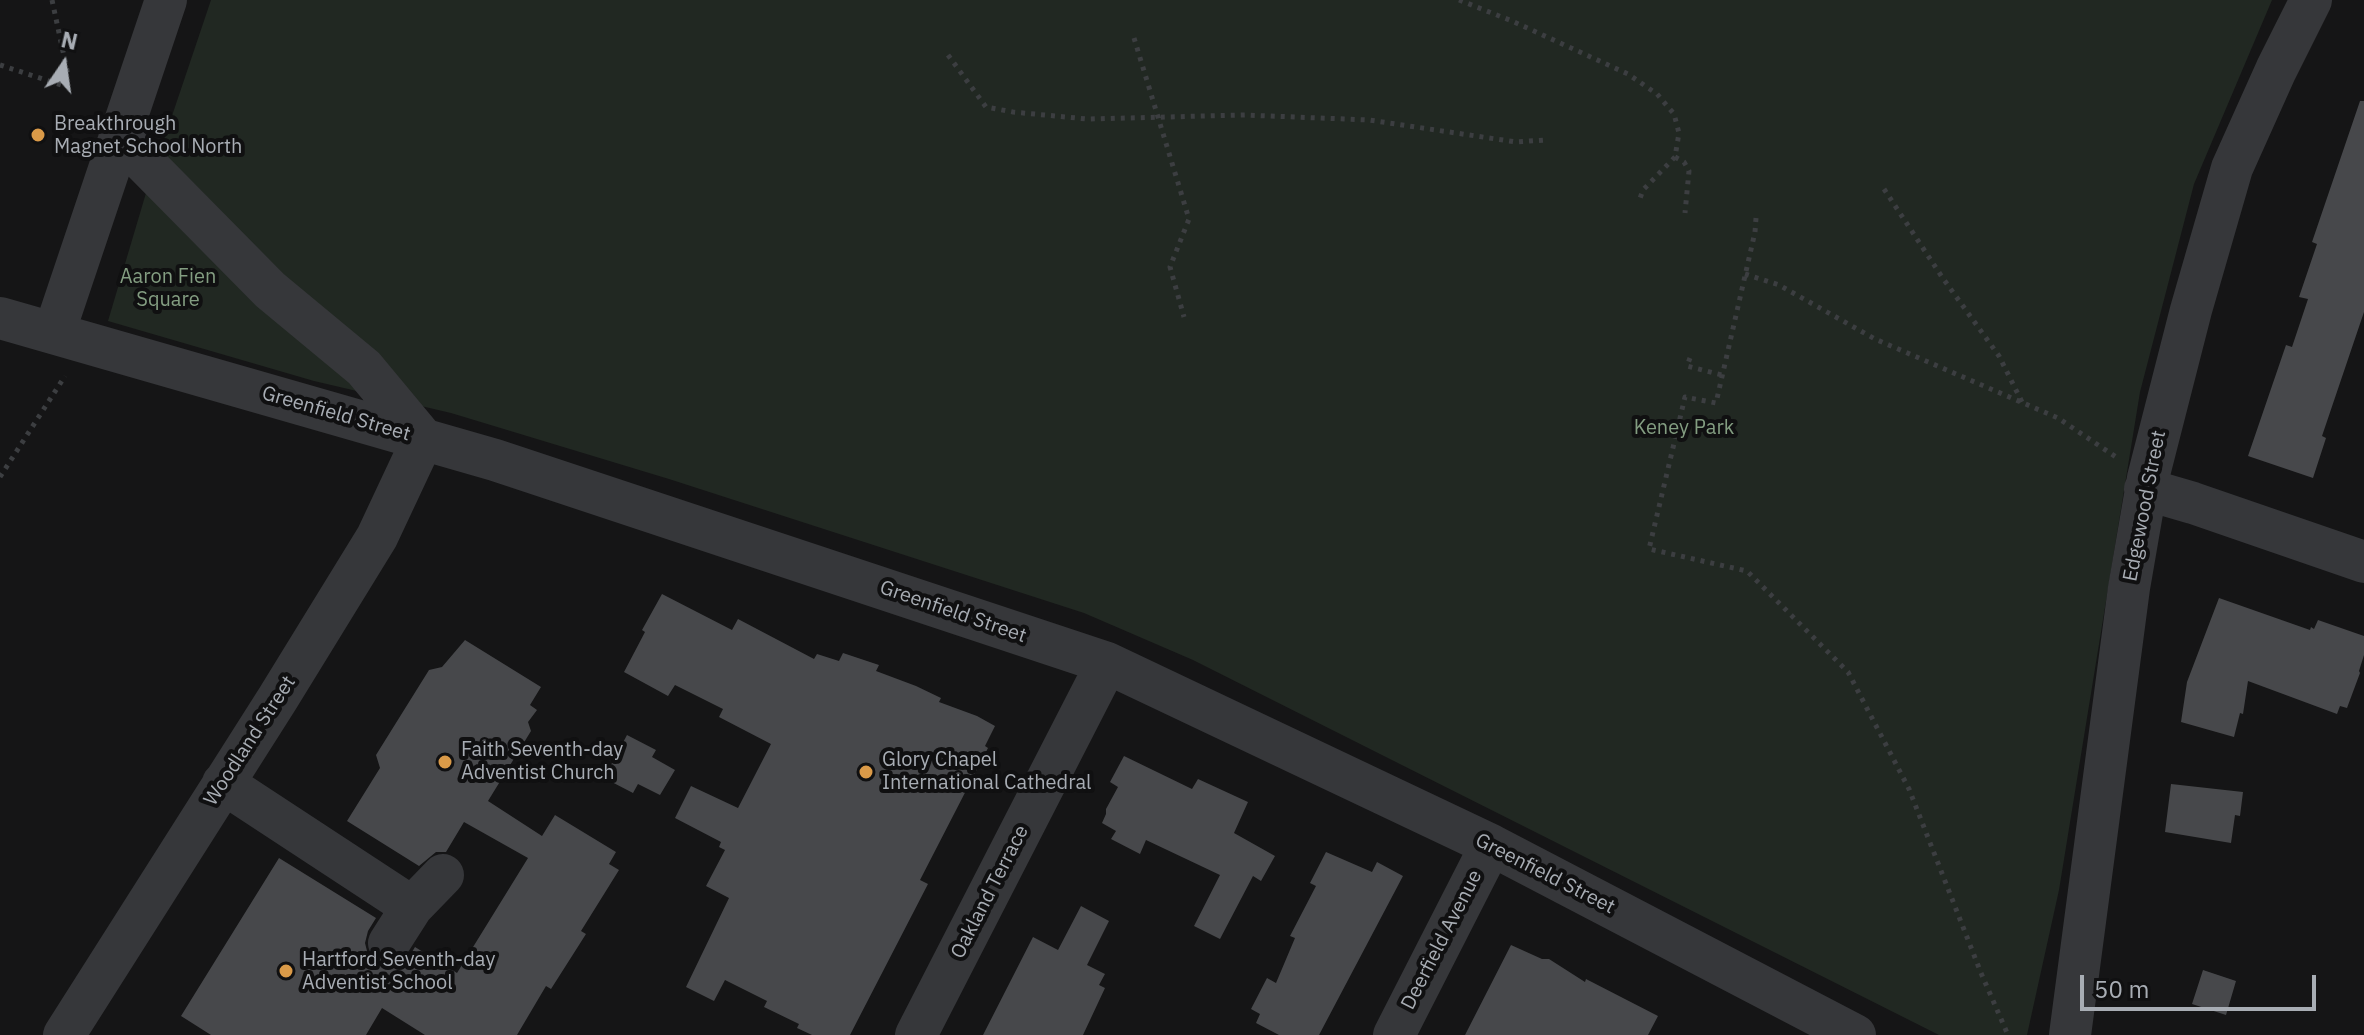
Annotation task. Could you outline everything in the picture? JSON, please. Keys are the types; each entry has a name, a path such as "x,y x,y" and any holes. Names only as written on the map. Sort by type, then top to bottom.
{"street":[{"path":"54,333 166,0"},
{"name":"Edgewood Street","path":"2070,1035 2129,588 2146,484 2232,168 2311,0"},
{"path":"120,138 270,290 364,368 423,439"},
{"name":"Greenfield Street","path":"0,318 510,465 1107,663 1491,845 1842,1032"},
{"name":"Woodland Street","path":"64,1035 377,537 423,439"},
{"path":"2146,484 2364,562"},
{"name":"Oakland Terrace","path":"916,1035 1107,663"},
{"path":"223,783 412,907"},
{"name":"Deerfield Avenue","path":"1394,1035 1491,845"},
{"path":"389,943 412,907 443,875"}],"path":[{"path":"52,0 68,75"},
{"path":"1459,0 1628,74 1657,94 1674,114 1679,133 1675,157 1643,190 1639,201"},
{"path":"1134,38 1189,219 1170,267 1184,317"},
{"path":"948,55 986,107 1013,112 1087,119 1245,115 1369,120 1516,142 1545,140"},
{"path":"0,65 64,86"},
{"path":"1675,157 1684,162 1689,171 1685,213"},
{"path":"1884,189 1999,356 2022,403"},
{"path":"1756,218 1716,403 1685,397 1649,549 1747,571 1848,672 1909,789 2008,1035"},
{"path":"1745,274 1779,285 1875,339 2058,418 2146,484"},
{"path":"1690,358 1687,366 1722,375"},
{"path":"0,477 65,376"}],"green space":[{"name":"Keney Park","path":"211,0 2272,0 2194,184 2140,392 2059,890 2027,1035 1939,1035 1193,660 1084,613 669,479 451,413 314,381 108,321 146,193"}],"building":[{"path":"2360,101 2364,101 2364,312 2322,436 2326,438 2313,478 2248,456 2286,345 2292,347 2308,299 2299,297 2317,244 2312,242"},
{"path":"662,594 732,630 738,619 814,659 817,654 839,661 843,653 879,665 876,671 916,686 941,698 939,702 995,726 985,746 988,748 920,880 928,884 850,1035 812,1035 797,1028 799,1024 764,1007 767,1001 725,980 714,1001 686,987 729,898 706,886 725,850 719,847 721,842 675,818 691,786 738,808 771,744 719,717 723,709 675,685 668,696 624,672"},
{"path":"2219,598 2310,630 2311,627 2314,629 2318,620 2364,636 2360,673 2347,708 2340,706 2337,714 2248,681 2243,714 2240,713 2234,737 2181,722 2187,682"},
{"path":"465,640 541,687 530,705 537,710 528,722 531,731 488,801 542,836 555,815 616,852 609,864 619,870 581,931 586,934 551,989 546,986 517,1035 425,1035 382,1008 366,1035 211,1035 181,1016 279,858 376,918 365,943 368,955 377,964 387,967 399,965 415,947 457,973 528,858 464,822 446,852 436,852 419,866 347,821 380,768 376,755 429,670 442,667"},
{"path":"627,735 656,750 652,757 675,770 660,795 638,784 633,793 604,778"},
{"path":"1124,756 1192,789 1198,779 1248,802 1234,833 1275,856 1261,881 1253,876 1220,939 1194,926 1220,875 1146,840 1140,854 1111,839 1116,831 1102,823 1118,787 1110,782"},
{"path":"2171,784 2243,792 2240,816 2235,815 2231,843 2165,832"},
{"path":"1326,852 1372,872 1377,862 1403,876 1319,1035 1279,1035 1256,1023 1260,1014 1251,1009 1267,978 1276,983 1295,938 1290,936 1316,886 1310,883"},
{"path":"1081,906 1109,921 1087,965 1105,974 1099,985 1105,988 1083,1035 983,1035 1033,937 1058,950"},
{"path":"1511,945 1542,959 1549,959 1585,982 1586,979 1658,1016 1648,1035 1465,1035"},
{"path":"2203,970 2236,981 2226,1015 2192,1004"}],"place":[{"name":"Breakthrough Magnet School North","path":"38,135"},
{"name":"Faith Seventh-day Adventist Church","path":"445,762"},
{"name":"Glory Chapel International Cathedral","path":"866,772"},
{"name":"Hartford Seventh-day Adventist School","path":"286,971"}],"park label":[{"name":"Aaron Fien Square","path":"168,288"}]}
